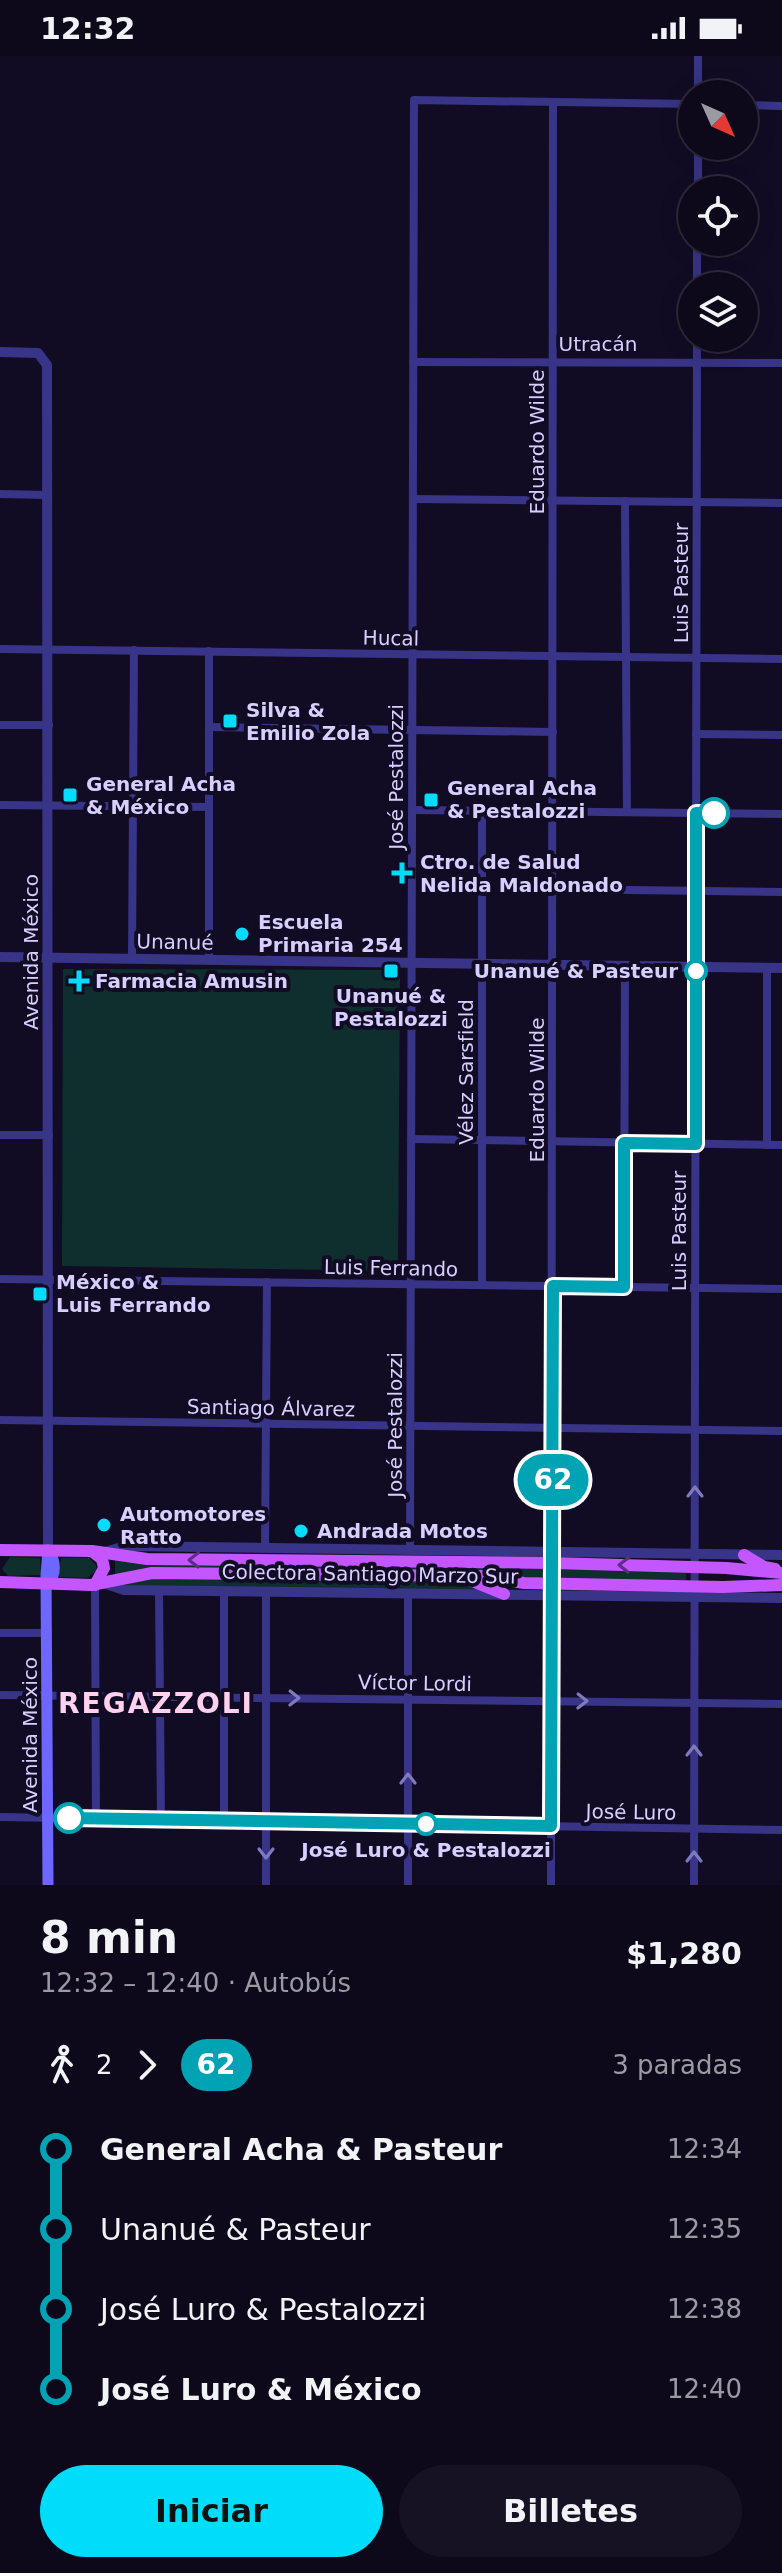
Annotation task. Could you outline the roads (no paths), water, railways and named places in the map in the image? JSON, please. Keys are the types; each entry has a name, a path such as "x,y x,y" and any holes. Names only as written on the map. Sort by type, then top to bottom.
{"main road":[{"name":"Avenida México","path":"48,1550 54,1560 54,1576 48,1584 48,1885"},
{"path":"4,1551 88,1551 150,1559 552,1557 695,1560 782,1571"},
{"path":"88,1551 98,1555 104,1565 99,1584"},
{"path":"744,1555 764,1567 782,1571"},
{"path":"4,1582 99,1584 152,1573 485,1576 552,1589 694,1592 782,1585"},
{"path":"405,1575 479,1581 504,1594"}],"street":[{"path":"698,56 698,80"},
{"name":"José Pestalozzi","path":"410,1550 414,100 553,102"},
{"path":"553,102 678,104"},
{"name":"Eduardo Wilde","path":"551,1885 553,102"},
{"path":"758,105 782,106"},
{"name":"Avenida México","path":"0,352 43,356 47,365 48,1550"},
{"name":"Luis Pasteur","path":"694,1885 697,352"},
{"name":"Utracán","path":"413,362 782,363"},
{"path":"0,494 48,495"},
{"path":"413,499 782,503"},
{"path":"625,501 627,812"},
{"name":"Hucal","path":"0,649 782,659"},
{"path":"132,959 134,650"},
{"path":"209,651 209,960"},
{"path":"0,725 49,725"},
{"path":"209,727 553,732"},
{"path":"696,734 782,735"},
{"path":"0,805 209,807"},
{"path":"412,810 782,814"},
{"name":"Vélez Sarsfield","path":"482,810 482,1285"},
{"path":"553,889 782,892"},
{"name":"Unanué","path":"0,957 782,968"},
{"path":"624,1287 625,966"},
{"path":"767,968 767,1145"},
{"path":"0,1135 49,1135"},
{"path":"411,1139 782,1145"},
{"name":"Luis Ferrando","path":"0,1279 782,1289"},
{"path":"265,1548 267,1282"},
{"name":"Santiago Álvarez","path":"0,1420 782,1431"},
{"name":"Colectora Santiago Marzo Sur","path":"104,1553 125,1546 410,1550 552,1557"},
{"path":"695,1560 782,1555"},
{"path":"96,1819 95,1695 99,1584"},
{"name":"Colectora Santiago Marzo Sur","path":"99,1584 118,1589 266,1592 504,1594 552,1589"},
{"path":"159,1590 161,1820"},
{"path":"224,1591 224,1821"},
{"path":"266,1592 266,1885"},
{"path":"694,1592 782,1598"},
{"path":"408,1593 408,1885"},
{"path":"0,1633 48,1633"},
{"name":"Víctor Lordi","path":"0,1695 782,1704"},
{"name":"José Luro","path":"0,1817 782,1830"}],"place":[{"name":"Silva & Emilio Zola","path":"230,721"},
{"name":"General Acha & México","path":"70,795"},
{"name":"General Acha & Pestalozzi","path":"431,800"},
{"name":"Ctro. de Salud Nelida Maldonado","path":"402,873"},
{"name":"Escuela Primaria 254","path":"242,934"},
{"name":"Unanué & Pestalozzi","path":"391,971"},
{"name":"Unanué & Pasteur","path":"696,971"},
{"name":"Farmacia Amusin","path":"79,981"},
{"name":"México & Luis Ferrando","path":"40,1294"},
{"name":"Automotores Ratto","path":"104,1525"},
{"name":"Andrada Motos","path":"301,1531"},
{"name":"José Luro & Pestalozzi","path":"426,1824"}],"district":[{"name":"REGAZZOLI","path":"156,1703"}]}
